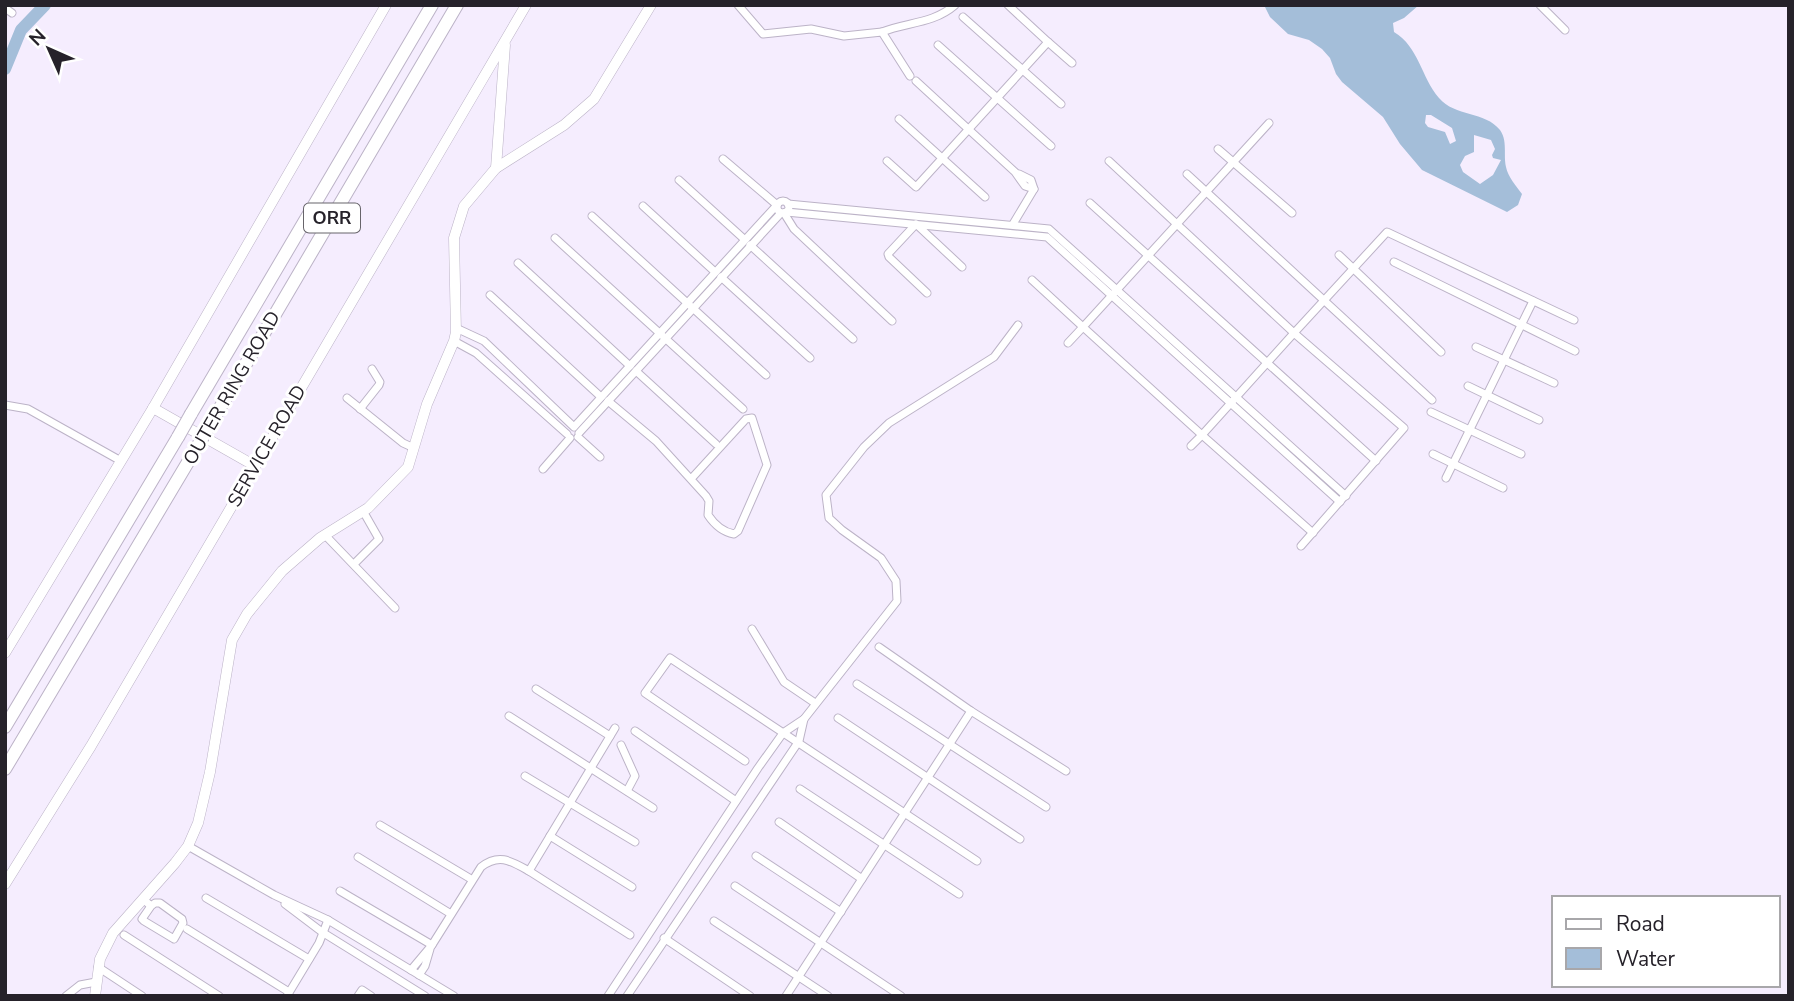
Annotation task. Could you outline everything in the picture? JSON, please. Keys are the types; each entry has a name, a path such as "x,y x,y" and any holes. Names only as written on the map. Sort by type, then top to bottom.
{"highway":[{"name":"OUTER RING ROAD","path":"5,727 432,5"},
{"name":"OUTER RING ROAD","path":"5,769 457,5"}],"main road":[{"path":"5,653 153,408 386,5"},
{"name":"SERVICE ROAD","path":"5,884 91,746 526,5"},
{"path":"95,996 98,967 113,933 188,846 198,823 210,772 232,640 247,614 282,571 325,535 363,511 408,467 427,404 454,341 454,238 464,206 496,168 564,125 594,99 651,5"},
{"path":"496,168 505,41"},
{"path":"153,408 255,466"}],"street":[{"path":"738,5 762,34 811,29 844,36 881,32 898,25 928,22 955,5"},
{"path":"1008,5 1072,63"},
{"path":"1540,5 1565,30"},
{"path":"963,17 1062,104"},
{"path":"881,32 913,78 1015,172 1025,186 1034,189 1013,224"},
{"path":"887,161 916,187 1048,42"},
{"path":"938,45 1051,146"},
{"path":"899,119 985,197"},
{"path":"1069,343 1269,123"},
{"path":"1219,149 1292,214"},
{"path":"723,159 783,209 794,229 892,321"},
{"path":"1109,161 1294,333 1405,428 1301,546"},
{"path":"1187,174 1432,400"},
{"path":"679,180 853,339"},
{"path":"1090,203 1376,461"},
{"path":"643,206 810,358"},
{"path":"783,209 1043,235 1115,292"},
{"path":"543,469 747,242 783,209 1013,224 1049,229 1343,498"},
{"path":"592,216 766,375"},
{"path":"915,224 962,267"},
{"path":"915,224 888,257 927,293"},
{"path":"1191,446 1387,232 1392,232 1574,320"},
{"path":"555,239 743,409"},
{"path":"1339,255 1441,352"},
{"path":"1394,262 1575,351"},
{"path":"518,263 716,443"},
{"path":"1032,280 1313,533"},
{"path":"490,295 605,399 656,441 708,498 708,515 724,531 736,533 767,466 752,418 746,419 691,479"},
{"path":"1446,478 1533,301"},
{"path":"627,996 799,741 804,719 897,601 896,581 881,558 829,518 826,495 864,447 889,423 994,357 1018,325"},
{"path":"456,328 484,341 574,434"},
{"path":"454,341 476,353 600,457"},
{"path":"1476,347 1554,383"},
{"path":"360,409 379,386 380,382 372,369"},
{"path":"1468,386 1539,420"},
{"path":"347,398 403,443 414,448"},
{"path":"5,405 27,409 121,461"},
{"path":"1431,412 1521,454"},
{"path":"1433,454 1503,488"},
{"path":"354,564 379,538 363,511"},
{"path":"325,535 395,608"},
{"path":"752,629 784,682 815,703"},
{"path":"879,647 971,711 1066,771"},
{"path":"745,761 645,693 670,658 977,861"},
{"path":"857,684 1046,807"},
{"path":"536,690 610,736"},
{"path":"786,996 971,711"},
{"path":"509,716 653,808"},
{"path":"838,718 1020,839"},
{"path":"608,996 783,733 804,719"},
{"path":"529,872 615,728"},
{"path":"635,731 736,801"},
{"path":"621,745 635,776 627,790"},
{"path":"525,776 635,842"},
{"path":"800,789 959,894"},
{"path":"779,822 862,879"},
{"path":"380,825 471,879"},
{"path":"719,826 734,835"},
{"path":"551,836 632,887"},
{"path":"188,846 274,895 328,920 454,996"},
{"path":"756,856 841,912"},
{"path":"358,857 451,914"},
{"path":"405,984 432,945 471,879 488,861 499,858 507,858 630,935"},
{"path":"735,886 901,996"},
{"path":"340,891 432,945"},
{"path":"274,895 322,932 425,996"},
{"path":"206,898 309,959"},
{"path":"143,899 152,906"},
{"path":"160,903 183,919 173,939 142,919 152,906 160,903"},
{"path":"187,929 288,994 319,943 328,920"},
{"path":"714,921 828,996"},
{"path":"124,934 219,996"},
{"path":"664,938 750,996"},
{"path":"98,967 142,996"},
{"path":"66,996 80,985 96,982"},
{"path":"358,996 362,990 371,996"}],"water":[{"path":"1264,5 1419,5 1404,18 1393,23 1394,32 1409,46 1439,98 1453,108 1494,124 1500,130 1504,139 1507,171 1522,194 1518,205 1507,212 1422,170 1400,144 1383,117 1342,82 1330,58 1322,49 1309,40 1288,34 1270,17","holes":["1426,115 1431,115 1452,128 1456,141 1450,144 1445,132 1428,127 1425,123","1474,135 1491,140 1495,149 1493,158 1501,160 1493,175 1480,184 1463,172 1460,165 1465,156 1474,152"]}],"waterway":[{"path":"5,69 21,30 45,5"}]}
